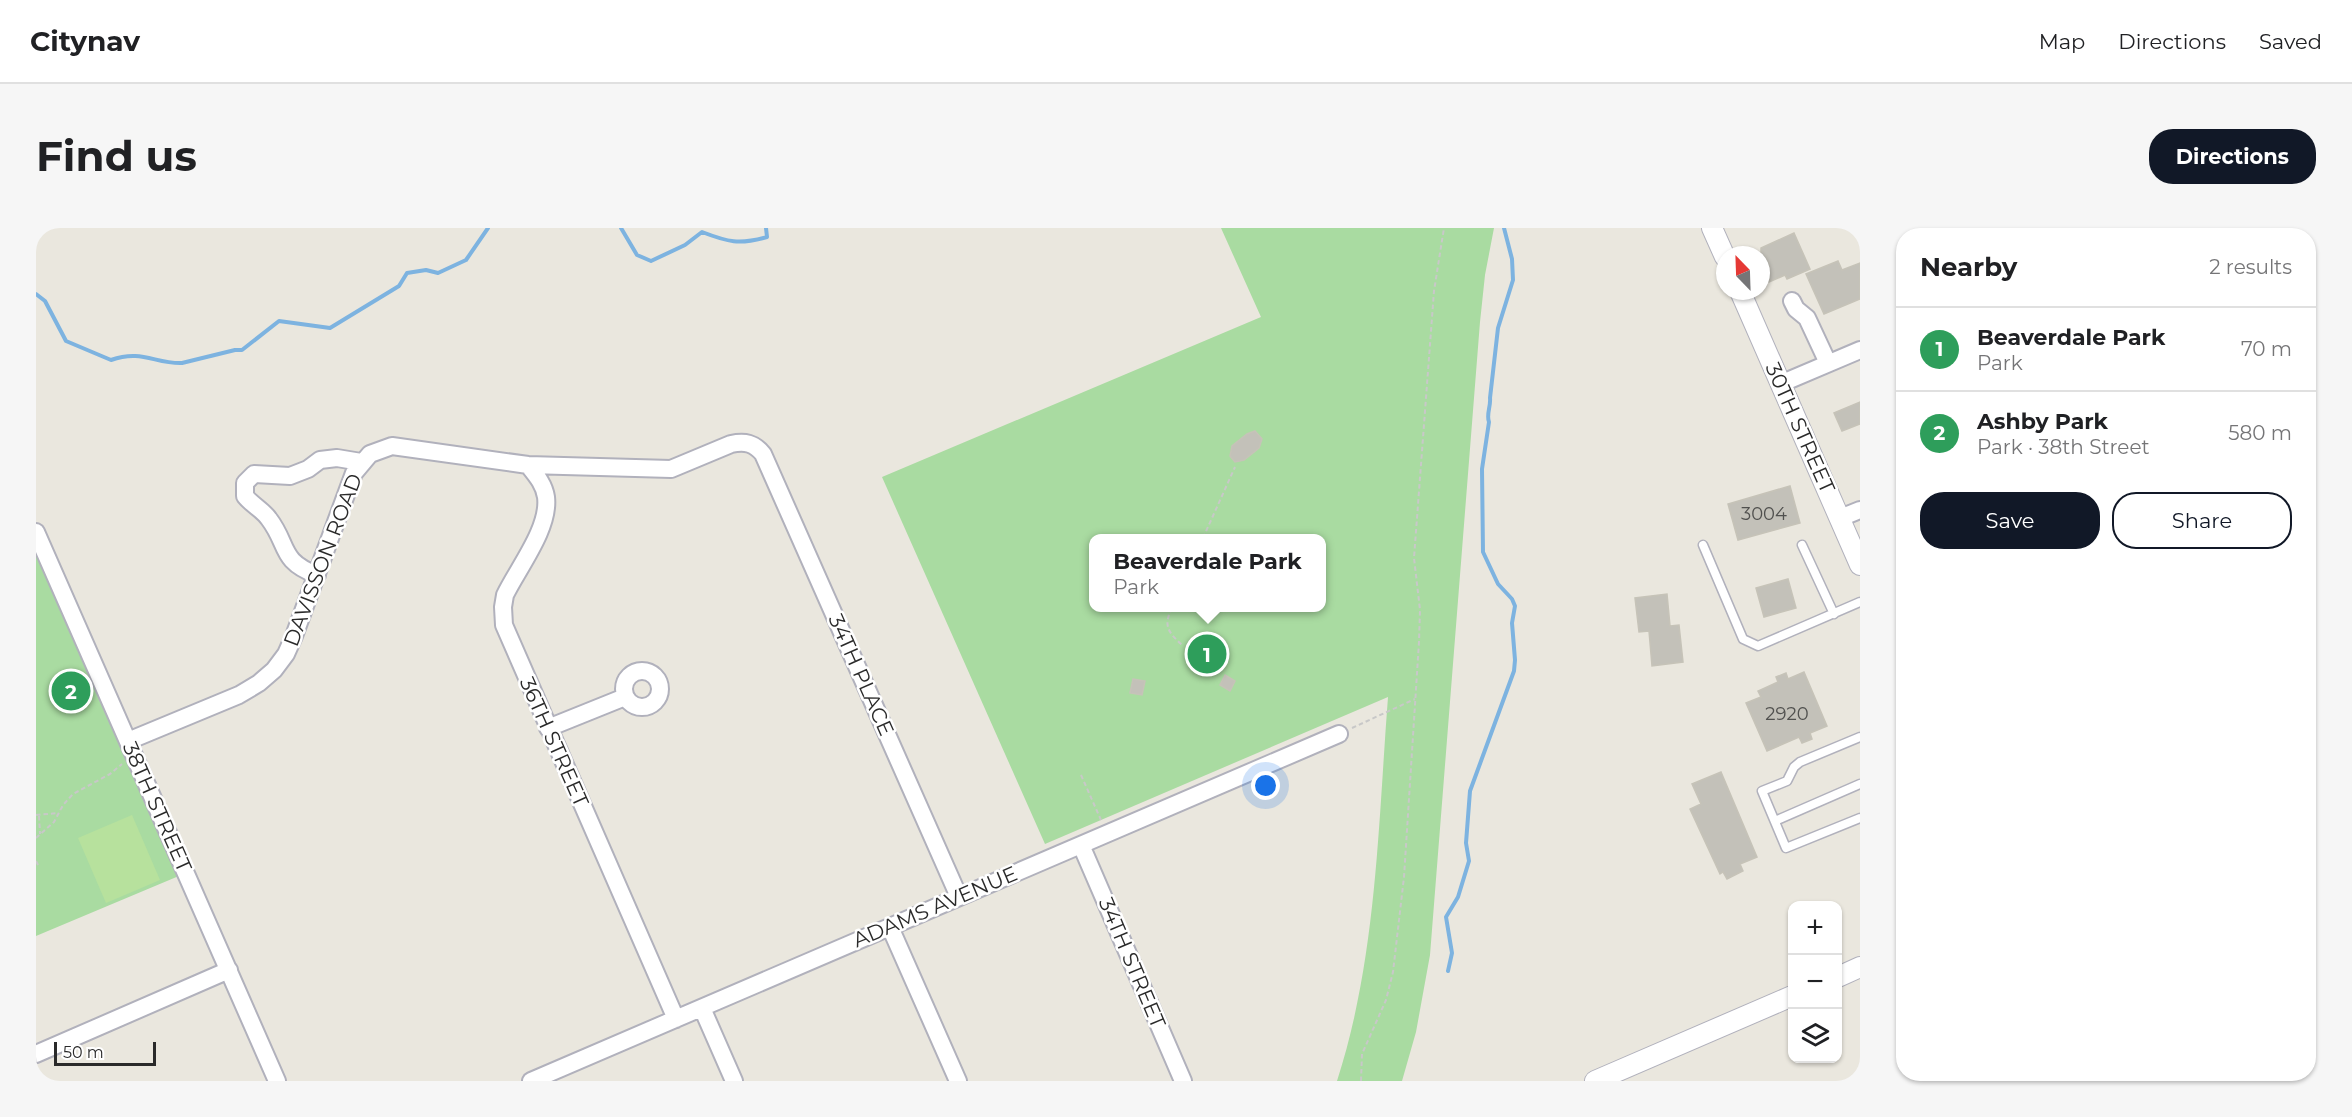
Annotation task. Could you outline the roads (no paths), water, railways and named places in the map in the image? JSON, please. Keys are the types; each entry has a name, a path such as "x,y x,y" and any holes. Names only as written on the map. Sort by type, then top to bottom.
{"street":[{"path":"1712,228 1720,246"},
{"name":"30TH STREET","path":"1744,300 1860,565"},
{"path":"1792,301 1796,309 1807,318 1828,363"},
{"path":"1780,384 1860,350"},
{"name":"DAVISSON ROAD","path":"128,741 238,695 267,677 286,654 354,473 370,454 392,446 528,465 671,469 741,441 758,448 763,453"},
{"name":"34TH PLACE","path":"763,453 959,897"},
{"name":"DAVISSON ROAD","path":"317,575 300,569 287,555 268,517 252,505 245,496 245,483 254,474 290,476 308,469 320,460 337,458 361,462"},
{"name":"36TH STREET","path":"528,465 541,481 546,496 546,513 541,528 505,595 504,625 676,1019"},
{"path":"1839,518 1860,510"},
{"name":"38TH STREET","path":"36,532 277,1081"},
{"path":"548,728 625,697"},
{"name":"ADAMS AVENUE","path":"531,1081 1339,734"},
{"name":"34TH STREET","path":"1081,845 1183,1081"},
{"path":"890,927 958,1081"},
{"path":"1842,975 1860,967"},
{"path":"36,1054 229,970"},
{"path":"1595,1081 1788,998"},
{"path":"702,1008 734,1081"}],"lane":[{"path":"1802,545 1834,614"},
{"path":"1703,546 1743,639 1758,646 1860,602"},
{"path":"1860,737 1800,762 1794,767 1787,781 1762,791 1786,848 1860,818"},
{"path":"1774,821 1860,784"}],"waterway":[{"path":"36,294 45,301 66,341 111,360 140,356 182,363 242,350 279,321 330,328 399,286 407,273 426,270 438,273 466,260 488,228"},
{"path":"621,228 637,255 651,261 685,245 702,232 741,242 767,237 766,228"},
{"path":"1448,971 1452,953 1446,917 1458,897 1469,861 1466,843 1470,791 1514,671 1515,660 1512,623 1515,606 1512,599 1498,584 1483,552 1482,469 1489,422 1488,413 1498,328 1513,280 1512,259 1504,228"}],"place":[{"name":"Beaverdale Park","path":"1207,654"},
{"name":"Ashby Park","path":"71,691"}]}
